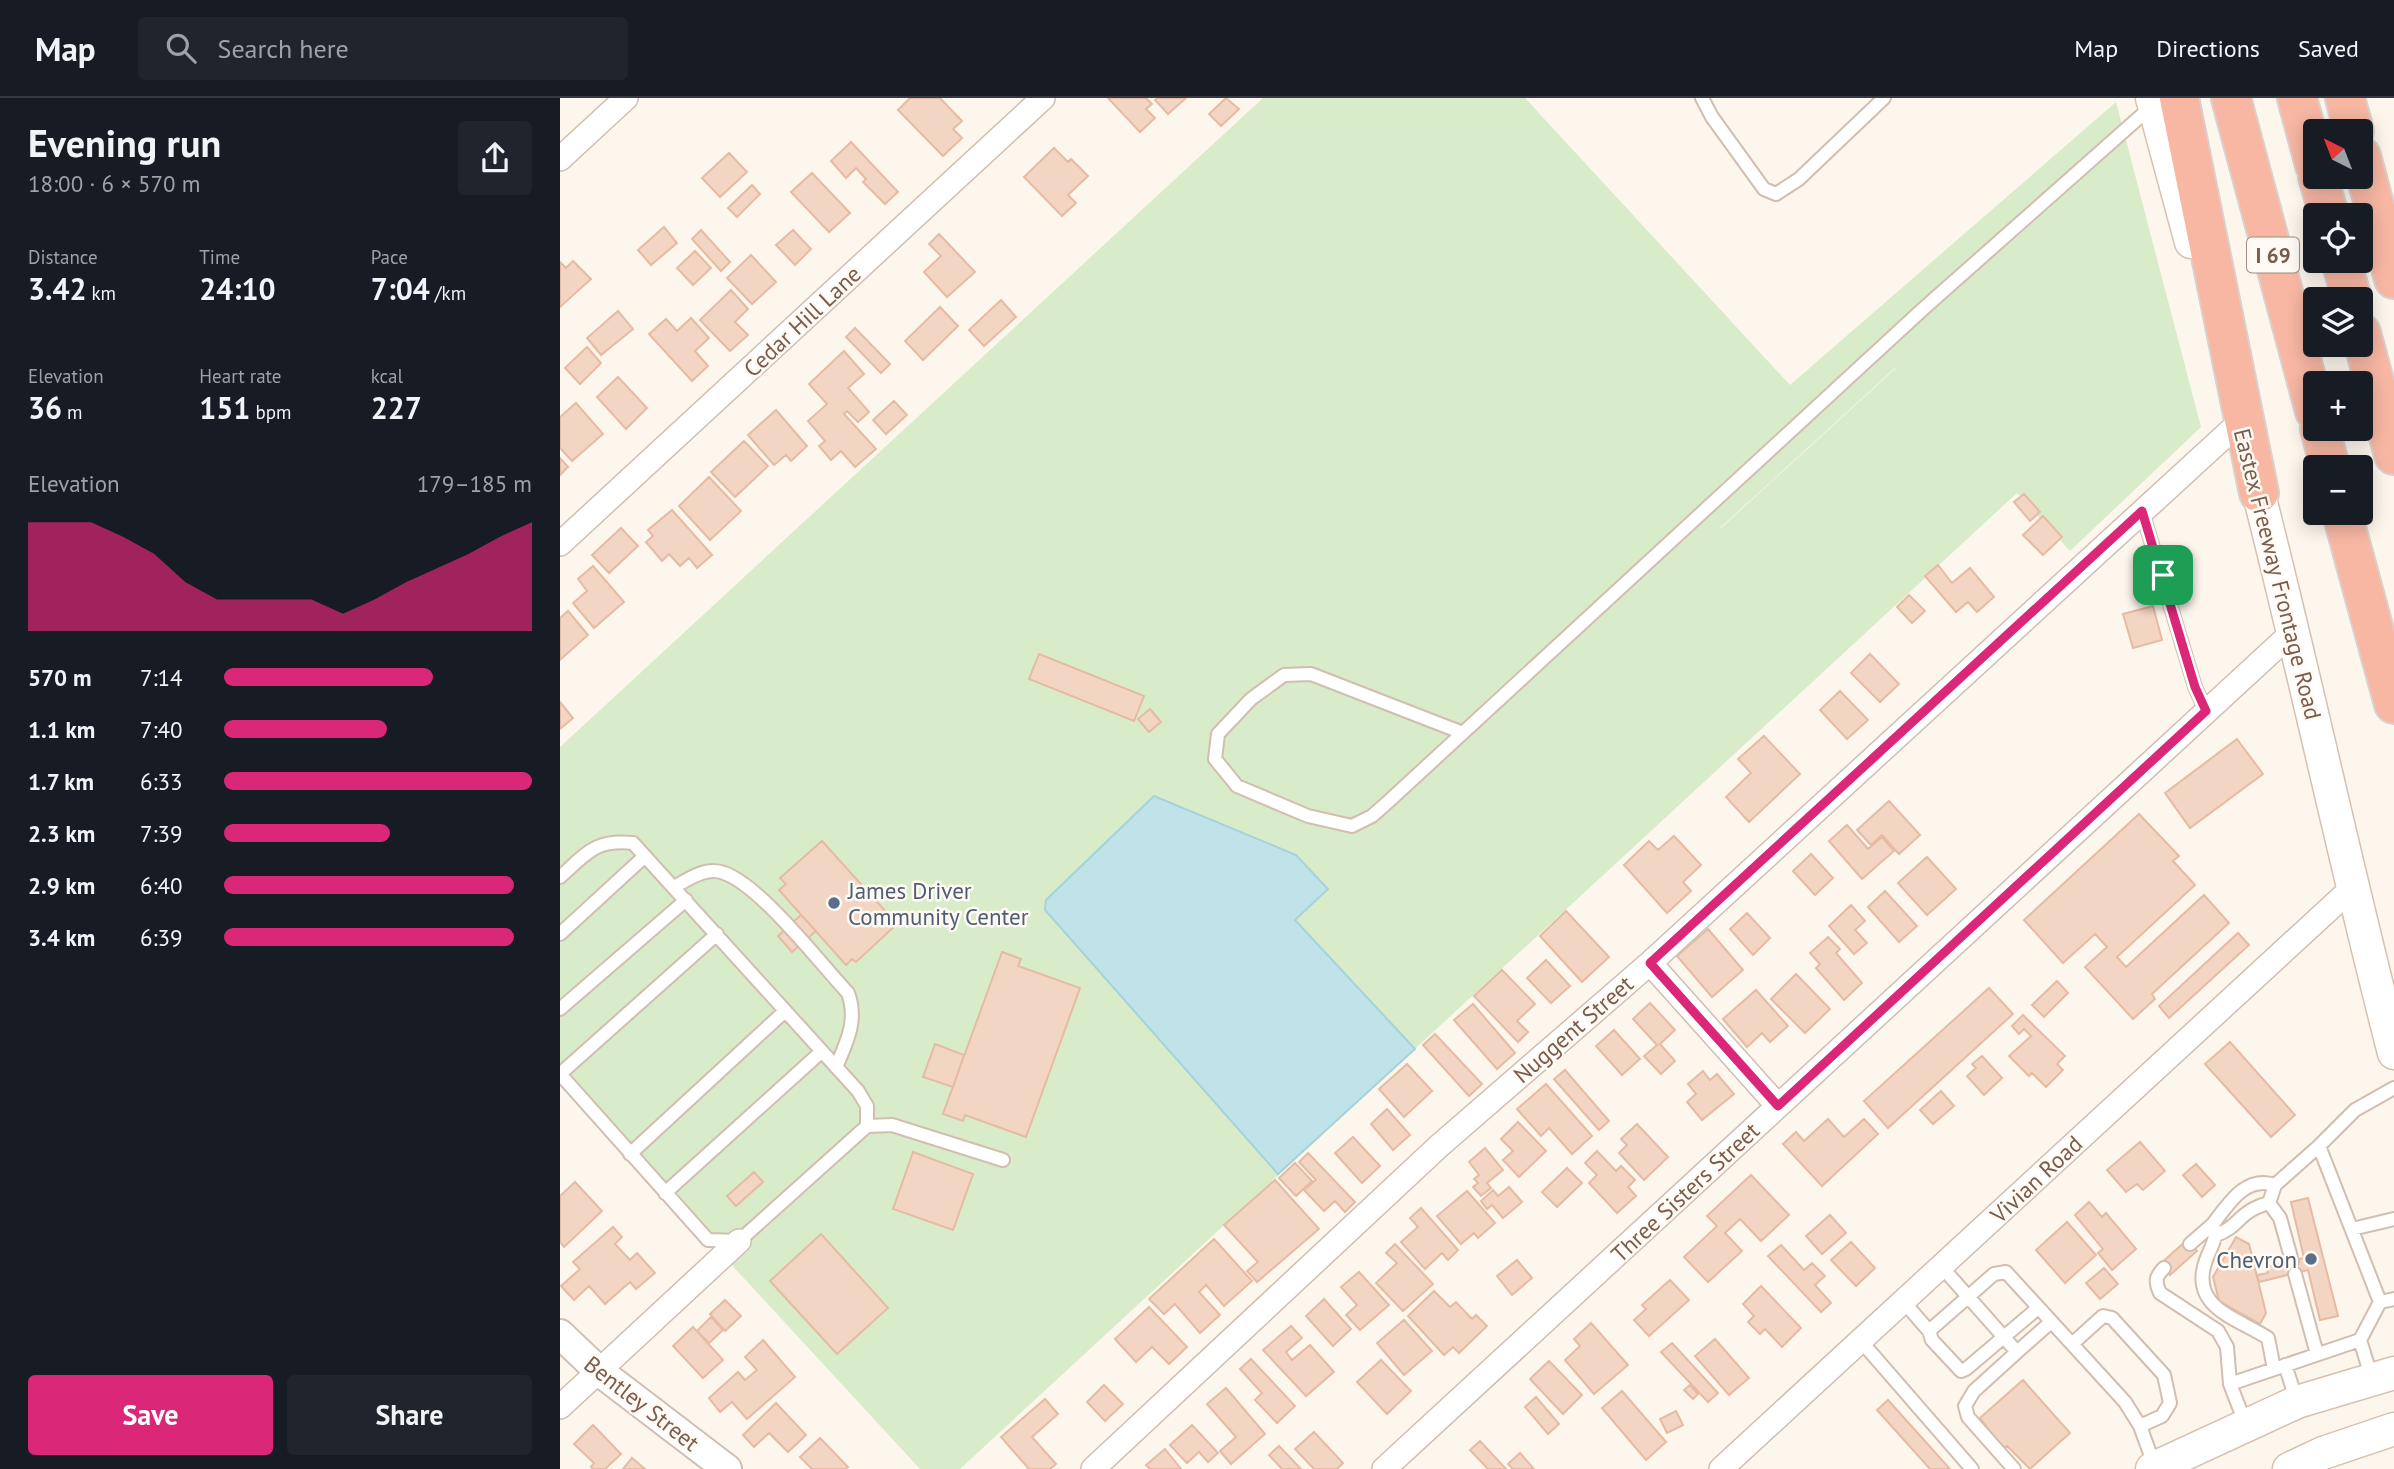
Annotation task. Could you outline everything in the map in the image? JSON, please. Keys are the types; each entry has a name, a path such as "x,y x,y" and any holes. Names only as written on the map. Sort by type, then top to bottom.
{"highway":[{"name":"I 69","path":"2231,98 2304,371"},
{"path":"2297,98 2303,120"},
{"path":"2345,98 2351,119"},
{"path":"2162,100 2259,493"},
{"path":"2370,189 2394,279"},
{"path":"2367,357 2394,455"},
{"path":"2346,525 2394,704"}],"main road":[{"name":"Eastex Freeway Frontage Road","path":"2162,100 2240,422 2295,630 2351,889 2394,1053"},
{"path":"2153,1468 2297,1402 2387,1370"},
{"path":"2289,1469 2326,1461 2394,1429"}],"street":[{"path":"560,159 626,98"},
{"name":"Cedar Hill Lane","path":"560,544 1043,98"},
{"name":"Nuggent Street","path":"1093,1469 1438,1146 1650,963 2240,422"},
{"name":"Three Sisters Street","path":"1384,1469 2295,630"},
{"name":"Vivian Road","path":"1721,1469 2351,889"},
{"path":"1650,963 1778,1106"},
{"path":"560,1408 739,1241"},
{"name":"Bentley Street","path":"560,1334 600,1371 727,1469"}],"lane":[{"path":"1702,98 1712,117 1764,189 1776,194 1799,179 1884,98"},
{"path":"1462,733 1311,674 1284,676 1251,699 1217,734 1215,759 1237,786 1308,816 1352,826 1373,816 1923,309 2162,100"},
{"path":"2142,511 2195,687 2206,711"},
{"path":"560,877 587,853 608,840 633,842 836,1067 867,1106 867,1126"},
{"path":"560,934 645,856"},
{"path":"674,887 704,871 723,872 750,887 848,993 854,1009 850,1036 836,1067"},
{"path":"560,1009 686,900"},
{"path":"717,934 560,1074 708,1240 739,1241 867,1126 892,1125 1003,1160"},
{"path":"630,1154 785,1011"},
{"path":"665,1193 821,1052"},
{"path":"2269,1203 2275,1185 2356,1110 2394,1088"},
{"path":"2230,1384 2360,1340 2380,1302 2319,1146"},
{"path":"2246,1425 2230,1384 2227,1347 2218,1331 2210,1304 2203,1294 2201,1276 2215,1230 2248,1185 2263,1181 2275,1185"},
{"path":"2190,1244 2215,1230 2229,1231 2250,1208 2269,1203"},
{"path":"2269,1203 2280,1218 2317,1354"},
{"path":"2351,1229 2394,1219"},
{"path":"1941,1266 2017,1352"},
{"path":"2164,1268 2157,1275 2156,1283 2160,1293 2218,1331"},
{"path":"1930,1331 1994,1274 2006,1272 2125,1402 2140,1426 2153,1468"},
{"path":"2380,1302 2394,1299"},
{"path":"1903,1301 1930,1331 1932,1340 1961,1371 1966,1370 2038,1307"},
{"path":"2210,1304 2268,1338 2297,1402"},
{"path":"2071,1344 2103,1316 2112,1318 2164,1375 2170,1403 2162,1416 2140,1426"},
{"path":"2014,1469 1968,1417 1965,1406 1974,1391 2051,1322"},
{"path":"1860,1340 1972,1469"},
{"path":"2360,1340 2387,1370"}],"green space":[{"path":"1263,98 1525,98 1790,385 2116,102 2201,427 2070,551 2017,493 960,1469 920,1469 560,1079 560,747","holes":["1896,368 1720,529 1720,528"]}],"water":[{"path":"1154,796 1296,855 1328,889 1295,920 1415,1049 1278,1174 1045,910 1046,900"}],"building":[{"path":"910,98 940,98 962,121 953,129 962,138 943,156 898,110"},
{"path":"1108,98 1146,98 1152,104 1146,109 1155,118 1140,132"},
{"path":"1186,98 1168,114 1155,100"},
{"path":"1226,98 1239,109 1221,126 1209,114"},
{"path":"851,142 898,192 885,204 863,182 866,179 856,168 846,178 831,161"},
{"path":"1054,148 1068,162 1071,159 1088,176 1068,195 1076,203 1062,216 1024,177"},
{"path":"729,153 747,172 720,197 702,178"},
{"path":"812,173 850,213 829,232 791,192"},
{"path":"752,185 760,194 737,217 728,208"},
{"path":"664,227 677,243 651,265 638,250"},
{"path":"701,230 730,262 721,271 692,239"},
{"path":"793,230 811,249 795,265 776,245"},
{"path":"939,234 975,272 947,297 924,272 941,256 929,244"},
{"path":"695,251 711,268 693,285 677,268"},
{"path":"751,255 776,282 752,304 727,278"},
{"path":"573,261 591,279 560,307 560,262 566,268"},
{"path":"731,290 748,309 735,322 748,335 730,351 700,320"},
{"path":"1001,300 1016,317 984,346 969,330"},
{"path":"940,307 958,326 923,360 905,341"},
{"path":"618,311 633,329 601,355 587,338"},
{"path":"691,318 709,338 695,351 708,366 692,381 649,334 666,319 677,331"},
{"path":"855,328 890,364 881,373 846,337"},
{"path":"587,347 601,363 580,384 565,368"},
{"path":"844,351 864,374 848,388 869,412 858,422 847,411 844,414 876,449 855,467 841,451 831,460 819,446 825,441 808,421 827,404 809,384"},
{"path":"618,377 647,408 626,429 597,397"},
{"path":"894,401 907,415 886,434 873,420"},
{"path":"576,403 603,434 572,461 560,448 560,417"},
{"path":"776,410 807,446 791,461 786,455 774,465 748,435"},
{"path":"744,441 768,466 735,497 711,472"},
{"path":"560,458 568,467 560,475"},
{"path":"709,477 741,511 710,540 679,506"},
{"path":"2024,494 2040,512 2030,521 2014,502"},
{"path":"672,510 712,555 697,568 689,558 680,566 669,554 662,561 646,542 653,536 648,530"},
{"path":"2043,516 2062,537 2043,555 2023,535"},
{"path":"621,528 638,546 609,573 592,555"},
{"path":"1938,565 1952,583 1970,568 1994,597 1977,612 1968,602 1956,612 1925,576"},
{"path":"593,566 624,602 594,628 573,603 587,591 578,579"},
{"path":"1909,595 1925,611 1912,623 1897,607"},
{"path":"2153,606 2162,640 2133,648 2123,614"},
{"path":"568,611 588,635 560,660 560,618"},
{"path":"1039,654 1144,696 1134,721 1029,679"},
{"path":"1870,654 1899,684 1880,702 1851,673"},
{"path":"1840,691 1868,720 1847,739 1820,710"},
{"path":"560,702 573,718 560,729"},
{"path":"1150,709 1161,722 1149,732 1138,719"},
{"path":"1764,736 1800,774 1749,822 1726,797 1751,773 1738,759"},
{"path":"2237,739 2263,774 2190,828 2165,793"},
{"path":"1889,801 1920,835 1899,854 1882,835 1871,845 1857,830"},
{"path":"2139,814 2179,856 2173,861 2195,885 2117,957 2126,967 2204,895 2229,923 2152,994 2155,999 2133,1019 2085,967 2107,947 2095,934 2063,963 2024,920"},
{"path":"1847,825 1868,849 1882,837 1894,851 1862,879 1829,841"},
{"path":"1674,836 1701,865 1683,882 1691,891 1667,913 1624,865 1649,841 1658,850"},
{"name":"James Driver Community Center","path":"822,841 897,924 856,962 852,959 846,965 779,890 786,884 780,878"},
{"path":"1811,854 1833,878 1815,895 1793,871"},
{"path":"1927,857 1956,889 1927,915 1898,883"},
{"path":"1885,891 1917,926 1899,942 1868,907"},
{"path":"1851,905 1865,921 1855,930 1867,943 1854,954 1829,926"},
{"path":"1566,911 1609,957 1582,982 1540,936"},
{"path":"1747,913 1770,938 1753,955 1730,929"},
{"path":"801,915 816,931 792,952 778,936"},
{"path":"1708,929 1743,970 1712,997 1677,956"},
{"path":"2238,933 2249,945 2169,1018 2159,1006"},
{"path":"1828,937 1840,949 1836,953 1862,983 1844,1000 1816,968 1820,964 1810,953"},
{"path":"1002,952 1021,959 1018,966 1080,988 1026,1137 965,1115 963,1121 943,1114"},
{"path":"1546,960 1570,986 1551,1003 1527,978"},
{"path":"1502,970 1535,1004 1517,1021 1528,1032 1518,1042 1474,996"},
{"path":"1796,974 1830,1009 1805,1033 1771,999"},
{"path":"2057,981 2068,993 2044,1017 2032,1005"},
{"path":"1989,988 2013,1014 1888,1128 1864,1101"},
{"path":"1756,990 1788,1026 1770,1042 1762,1033 1747,1047 1723,1019"},
{"path":"1650,1003 1675,1030 1660,1044 1675,1061 1661,1074 1644,1056 1657,1045 1633,1019"},
{"path":"1473,1004 1515,1053 1497,1069 1454,1020"},
{"path":"2023,1015 2065,1056 2057,1064 2063,1070 2046,1087 2032,1073 2029,1076 2009,1056 2031,1036 2024,1029 2019,1034 2012,1026"},
{"path":"1614,1030 1640,1059 1622,1075 1596,1046"},
{"path":"1435,1034 1482,1084 1469,1096 1423,1045"},
{"path":"2230,1042 2295,1115 2271,1137 2205,1064"},
{"path":"935,1044 964,1055 953,1087 923,1077"},
{"path":"1982,1056 2002,1078 1984,1095 1967,1076 1976,1068 1972,1064"},
{"path":"1407,1064 1432,1091 1404,1117 1379,1089"},
{"path":"1565,1070 1609,1121 1599,1130 1554,1079"},
{"path":"1703,1071 1710,1080 1717,1074 1734,1094 1702,1120 1687,1102 1696,1094 1688,1084"},
{"path":"1546,1084 1592,1136 1572,1154 1549,1128 1541,1136 1517,1109"},
{"path":"1941,1091 1954,1106 1933,1124 1920,1110"},
{"path":"1387,1109 1410,1135 1393,1150 1371,1124"},
{"path":"1828,1119 1844,1137 1864,1119 1878,1134 1822,1186 1783,1144 1796,1132 1804,1141"},
{"path":"1518,1122 1546,1151 1519,1177 1503,1160 1513,1151 1501,1139"},
{"path":"1637,1124 1668,1157 1644,1180 1619,1153 1627,1145 1621,1139"},
{"path":"1353,1137 1380,1166 1362,1183 1335,1153"},
{"path":"2140,1142 2165,1171 2143,1190 2137,1184 2126,1192 2107,1170"},
{"path":"1485,1148 1503,1170 1487,1183 1491,1188 1481,1196 1473,1187 1478,1183 1474,1179 1479,1175 1469,1162"},
{"path":"1597,1151 1616,1171 1621,1166 1635,1180 1628,1187 1636,1196 1617,1213 1589,1183 1597,1175 1585,1163"},
{"path":"913,1152 973,1174 953,1230 893,1209"},
{"path":"1308,1153 1355,1202 1345,1212 1335,1201 1324,1211 1304,1190 1316,1180 1299,1162"},
{"path":"1295,1163 1312,1181 1296,1196 1279,1178"},
{"path":"2196,1164 2215,1185 2202,1197 2183,1175"},
{"path":"1567,1168 1582,1183 1557,1207 1542,1192"},
{"path":"754,1172 763,1182 736,1206 727,1196"},
{"path":"1751,1175 1789,1215 1761,1241 1740,1219 1725,1233 1742,1251 1708,1282 1684,1257 1717,1226 1707,1216"},
{"path":"1275,1180 1319,1229 1257,1282 1247,1271 1258,1262 1224,1225"},
{"path":"575,1182 602,1211 564,1247 560,1242 560,1196"},
{"path":"1509,1187 1522,1202 1503,1218 1492,1205 1487,1209 1481,1201 1493,1190 1498,1196"},
{"path":"1467,1191 1495,1223 1478,1238 1474,1233 1461,1244 1437,1216"},
{"name":"Chevron","path":"2308,1198 2338,1316 2320,1320 2308,1270 2259,1282 2257,1275 2268,1273 2266,1267 2304,1258 2291,1202"},
{"path":"2089,1202 2102,1217 2106,1213 2136,1249 2112,1270 2098,1253 2103,1249 2075,1215"},
{"path":"1421,1208 1458,1250 1448,1260 1442,1253 1425,1269 1401,1242 1418,1227 1410,1218"},
{"path":"1830,1215 1846,1233 1822,1254 1806,1236"},
{"path":"2067,1222 2096,1255 2065,1283 2036,1250"},
{"path":"613,1227 622,1237 615,1244 630,1260 637,1253 655,1273 636,1289 630,1282 605,1304 589,1286 574,1300 561,1286 580,1269 573,1262"},
{"path":"821,1234 888,1308 837,1354 770,1281"},
{"path":"2236,1237 2249,1244 2266,1313 2260,1324 2219,1301 2213,1277"},
{"path":"1214,1239 1252,1281 1224,1306 1206,1285 1199,1292 1220,1315 1200,1333 1175,1304 1164,1314 1149,1299"},
{"path":"2187,1240 2197,1251 2170,1275 2160,1264"},
{"path":"1851,1242 1875,1268 1856,1286 1831,1260"},
{"path":"1395,1244 1433,1284 1403,1311 1376,1283 1397,1263 1386,1253"},
{"path":"1781,1245 1804,1270 1812,1263 1825,1276 1815,1285 1831,1303 1821,1312 1768,1256"},
{"path":"1517,1260 1532,1278 1512,1295 1497,1276"},
{"path":"2104,1268 2118,1284 2100,1299 2086,1283"},
{"path":"1359,1272 1389,1305 1360,1330 1346,1315 1357,1305 1341,1287"},
{"path":"1670,1280 1689,1300 1649,1336 1634,1320 1646,1309 1642,1305"},
{"path":"1761,1286 1801,1328 1782,1347 1765,1329 1760,1334 1748,1322 1754,1316 1743,1304"},
{"path":"1434,1291 1450,1307 1456,1302 1472,1319 1476,1315 1487,1326 1459,1353 1453,1347 1444,1355 1408,1316"},
{"path":"1324,1299 1351,1329 1333,1346 1306,1316"},
{"path":"725,1300 741,1316 725,1331 710,1314"},
{"path":"1149,1307 1187,1347 1169,1364 1152,1347 1136,1362 1115,1339"},
{"path":"711,1317 723,1330 709,1343 697,1331"},
{"path":"1404,1320 1432,1351 1404,1375 1377,1343"},
{"path":"1591,1323 1628,1365 1594,1394 1565,1360 1580,1346 1574,1339"},
{"path":"1291,1326 1302,1338 1286,1352 1292,1360 1310,1345 1334,1372 1306,1396 1263,1350"},
{"path":"693,1327 723,1360 703,1378 673,1346"},
{"path":"1715,1339 1749,1378 1729,1395 1695,1356"},
{"path":"763,1340 795,1377 747,1419 732,1402 720,1412 709,1398 738,1372 745,1380 757,1370 745,1357"},
{"path":"1672,1343 1718,1393 1708,1402 1661,1352"},
{"path":"1251,1359 1295,1406 1277,1423 1255,1400 1262,1393 1240,1369"},
{"path":"1381,1360 1411,1391 1387,1414 1357,1382"},
{"path":"1549,1361 1582,1395 1563,1414 1530,1379"},
{"path":"2023,1380 2070,1433 2030,1469 2007,1446 2003,1449 1980,1418"},
{"path":"1104,1385 1123,1404 1105,1421 1087,1402"},
{"path":"1690,1385 1698,1394 1693,1399 1684,1390"},
{"path":"1226,1388 1265,1434 1231,1464 1220,1451 1236,1437 1207,1404"},
{"path":"1622,1391 1666,1442 1646,1460 1602,1408"},
{"path":"1536,1397 1559,1424 1548,1434 1525,1407"},
{"path":"1045,1399 1058,1414 1032,1437 1056,1464 1050,1469 1029,1469 1001,1437"},
{"path":"1888,1400 1950,1469 1930,1469 1877,1410"},
{"path":"776,1403 806,1435 788,1452 769,1433 754,1447 743,1435"},
{"path":"1676,1411 1683,1425 1667,1433 1660,1419"},
{"path":"593,1425 621,1454 605,1469 593,1469 591,1467 594,1463 574,1444"},
{"path":"1192,1425 1218,1453 1208,1462 1199,1452 1187,1463 1170,1445"},
{"path":"1314,1432 1343,1463 1337,1469 1314,1469 1295,1449"},
{"path":"820,1438 848,1467 846,1469 812,1469 800,1457"},
{"path":"1480,1441 1506,1469 1488,1469 1470,1450"},
{"path":"1279,1446 1301,1469 1282,1469 1269,1455"},
{"path":"1165,1449 1181,1469 1150,1469 1146,1465"},
{"path":"1520,1453 1534,1469 1513,1469 1508,1464"},
{"path":"632,1458 645,1469 623,1469"}],"place":[{"name":"James Driver Community Center","path":"834,903"},
{"name":"Chevron","path":"2311,1259"}],"route":[{"path":"2142,511 2163,575 2195,687 2206,711 1778,1106 1650,963 2142,511"}]}
